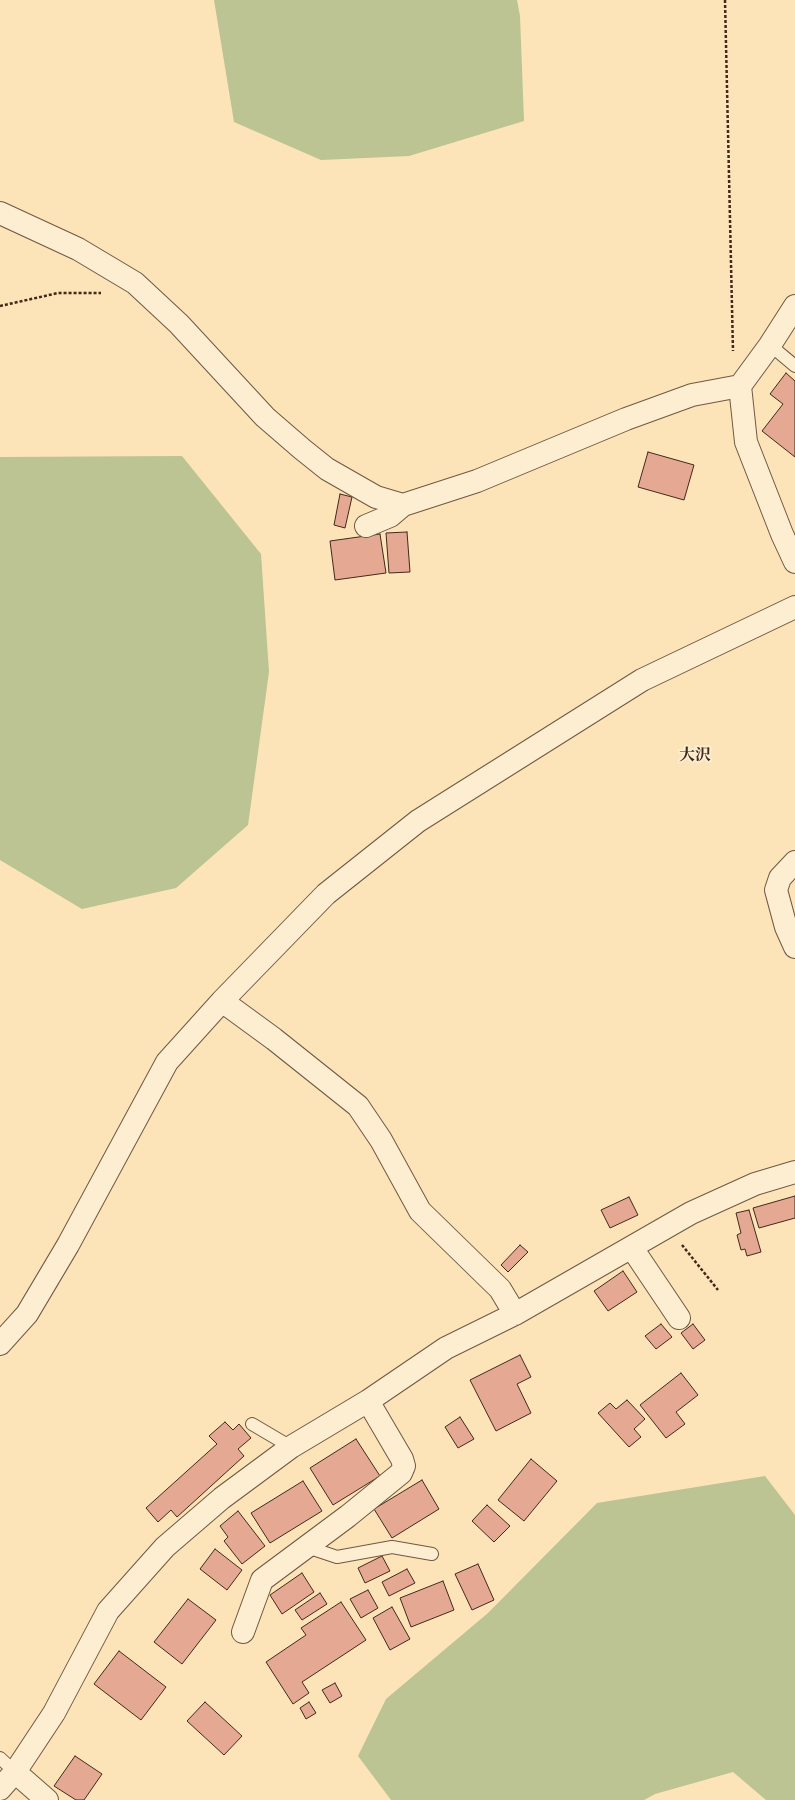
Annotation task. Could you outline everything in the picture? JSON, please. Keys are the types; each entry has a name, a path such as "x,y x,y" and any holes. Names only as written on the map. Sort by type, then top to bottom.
{"street":[{"path":"0,213 78,249 135,283 179,324 265,417 302,449 327,469 376,497 403,505"},
{"path":"366,526 390,516 403,505 477,481 626,419 692,395 744,380 770,345 795,306"},
{"path":"744,380 746,442 782,534 795,562"},
{"path":"0,1344 27,1314 61,1257 167,1062 222,1001 326,894 418,822 642,680 795,607"},
{"path":"795,862 780,878 776,890 786,926 795,947"},
{"path":"222,1001 274,1039 358,1106 381,1140 420,1210 500,1289 515,1314"},
{"path":"0,1789 8,1765 54,1713 108,1611 165,1547 222,1498 291,1446 368,1401 446,1348 515,1314 691,1214 755,1184 795,1172"},
{"path":"632,1248 679,1318"},
{"path":"243,1632 262,1580 401,1473 404,1466 402,1459 368,1401"},
{"path":"8,1765 47,1800"}],"lane":[{"path":"770,345 795,366"},
{"path":"252,1424 291,1446"},
{"path":"307,1546 337,1558 392,1547 432,1554"}],"path":[{"path":"725,0 734,359 744,380"},
{"path":"0,306 58,293 106,293"},
{"path":"668,1227 718,1290"}],"green space":[{"path":"214,0 517,0 520,16 524,121 409,156 321,160 234,122"},
{"path":"182,456 261,554 269,672 248,825 176,888 82,909 0,860 0,457"},
{"path":"765,1476 795,1515 795,1800 766,1800 733,1772 655,1794 644,1800 391,1800 358,1756 386,1699 488,1613 597,1503"}],"building":[{"path":"786,373 795,381 795,457 762,431 783,404 770,394"},
{"path":"648,452 694,465 684,500 638,487"},
{"path":"340,494 352,497 345,528 334,525"},
{"path":"407,532 410,572 389,573 386,533"},
{"path":"380,534 386,573 335,580 330,541"},
{"path":"795,1196 795,1218 759,1228 753,1208"},
{"path":"629,1197 638,1215 610,1228 601,1210"},
{"path":"749,1210 761,1252 747,1256 745,1249 741,1250 737,1235 741,1233 736,1213"},
{"path":"520,1245 528,1252 508,1272 501,1265"},
{"path":"623,1271 637,1292 608,1311 594,1291"},
{"path":"661,1324 672,1337 656,1349 645,1336"},
{"path":"693,1324 705,1340 693,1349 681,1333"},
{"path":"520,1355 531,1377 517,1384 531,1413 496,1431 470,1380"},
{"path":"681,1373 698,1395 676,1412 685,1424 666,1438 640,1405"},
{"path":"627,1400 645,1419 634,1429 641,1437 629,1447 598,1413 610,1403 616,1409"},
{"path":"460,1417 474,1439 458,1448 445,1427"},
{"path":"225,1422 233,1430 239,1424 251,1438 238,1449 244,1456 177,1517 171,1510 158,1522 146,1508 217,1444 209,1436"},
{"path":"356,1439 380,1476 333,1505 310,1468"},
{"path":"531,1459 557,1481 524,1521 498,1500"},
{"path":"422,1480 439,1509 392,1538 374,1509"},
{"path":"303,1481 322,1511 270,1543 251,1513"},
{"path":"487,1505 510,1526 494,1542 472,1521"},
{"path":"238,1511 265,1546 242,1564 224,1541 228,1537 220,1526"},
{"path":"215,1549 242,1570 227,1590 200,1569"},
{"path":"382,1556 390,1571 365,1583 358,1568"},
{"path":"478,1564 494,1600 472,1610 455,1574"},
{"path":"407,1569 415,1583 389,1596 382,1582"},
{"path":"302,1573 314,1592 282,1614 270,1595"},
{"path":"443,1581 454,1610 411,1627 400,1598"},
{"path":"368,1590 378,1608 361,1618 350,1599"},
{"path":"320,1593 327,1604 302,1620 295,1610"},
{"path":"188,1599 216,1620 182,1664 154,1642"},
{"path":"341,1602 366,1640 302,1682 309,1693 293,1704 266,1662 306,1635 301,1628"},
{"path":"392,1607 410,1639 390,1650 373,1618"},
{"path":"119,1651 166,1687 141,1720 94,1684"},
{"path":"335,1683 342,1696 330,1703 322,1690"},
{"path":"205,1702 242,1736 224,1755 187,1721"},
{"path":"309,1702 316,1713 306,1719 300,1708"},
{"path":"75,1756 102,1774 84,1800 76,1800 54,1786"}],"district":[{"name":"大沢","path":"695,757"}]}
